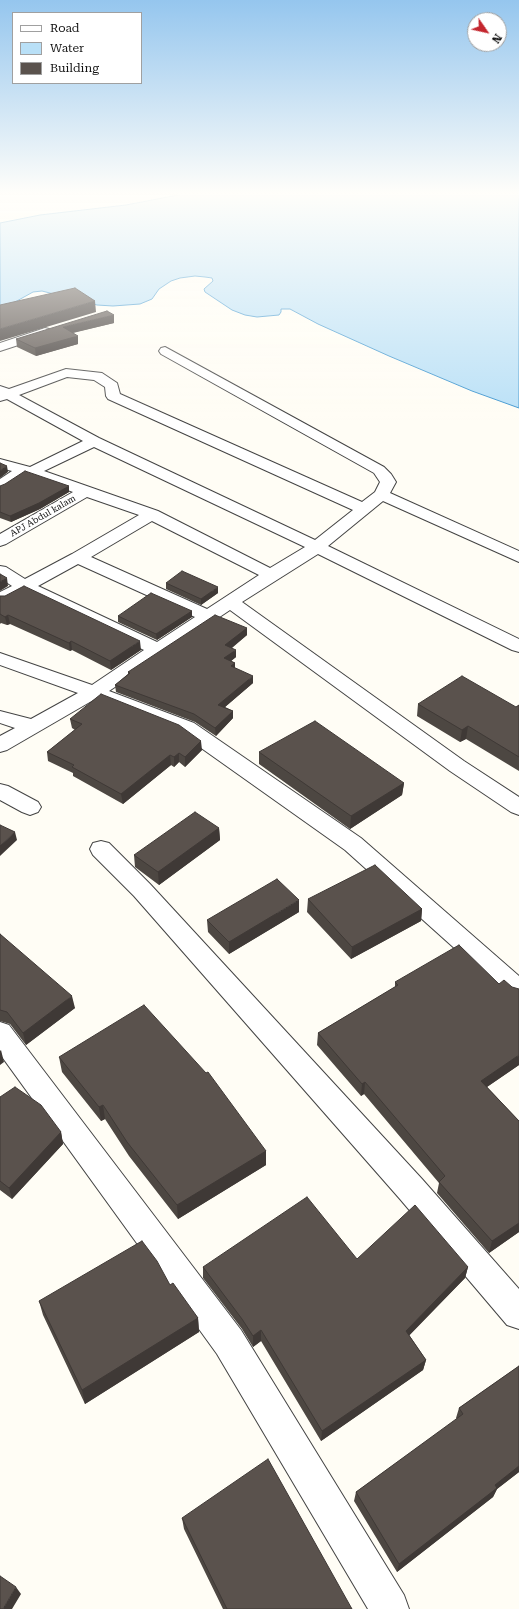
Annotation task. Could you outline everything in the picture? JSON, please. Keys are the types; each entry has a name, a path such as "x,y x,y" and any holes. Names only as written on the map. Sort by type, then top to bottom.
{"street":[{"path":"0,347 56,329"},
{"path":"0,745 94,692 271,575 317,547 381,495 388,482 386,477 379,470 165,351"},
{"path":"3,394 66,373 97,376 104,379 112,386 113,396 364,509"},
{"path":"3,394 94,441 317,547 519,646"},
{"path":"0,486 27,471 94,441"},
{"path":"0,463 152,514 271,575"},
{"name":"APJ Abdul kalam","path":"0,541 86,491"},
{"path":"381,495 519,557"},
{"path":"0,599 78,558 152,514"},
{"path":"78,558 208,616"},
{"path":"0,571 25,586 158,650"},
{"path":"231,602 457,766 519,807"},
{"path":"0,659 94,692 187,728 354,844 519,991"},
{"path":"0,717 33,726"},
{"path":"0,791 30,807"},
{"path":"100,848 164,914 406,1183 519,1313"},
{"path":"0,1033 229,1342 390,1609"}],"water":[{"path":"0,270 519,270 519,408 472,391 389,356 318,324 290,309 281,309 279,315 257,317 245,315 232,310 205,292 204,289 213,281 212,278 195,276 171,281 159,289 152,299 140,304 113,306 97,305 42,291 33,292 15,302 0,306"}],"building":[{"path":"75,288 95,301 0,329 0,305"},
{"path":"107,311 114,315 63,327 78,336 35,348 16,339"},
{"path":"0,463 7,466 0,471"},
{"path":"25,471 69,486 39,503 10,516 0,512 0,486"},
{"path":"182,571 218,587 201,599 166,583"},
{"path":"0,574 7,578 0,582"},
{"path":"24,586 140,641 110,661 71,641 69,643 8,615 5,617 0,614 0,596 5,596"},
{"path":"151,593 192,611 156,634 118,616"},
{"path":"215,615 247,628 225,645 236,650 224,658 235,663 231,666 253,676 218,705 233,711 215,728 194,714 115,685 130,673 128,672"},
{"path":"462,676 516,707 519,705 519,757 468,726 462,730 418,704"},
{"path":"101,694 179,725 201,741 185,757 179,753 174,757 170,755 121,794 72,767 74,765 47,752 82,724 70,719"},
{"path":"315,721 404,783 351,816 259,752"},
{"path":"195,812 219,828 158,872 134,855"},
{"path":"0,825 15,832 0,846"},
{"path":"375,865 422,909 352,947 308,899"},
{"path":"277,879 299,900 229,942 207,920"},
{"path":"0,934 72,996 23,1033 7,1012 0,1010"},
{"path":"459,945 499,984 504,980 512,987 519,989 519,1055 481,1081 519,1121 519,1223 492,1241 439,1182 445,1176 365,1082 362,1084 318,1033 398,985 395,982"},
{"path":"144,1005 206,1073 208,1072 266,1151 177,1205 127,1142 103,1105 99,1107 59,1057"},
{"path":"15,1087 41,1105 61,1132 9,1188 0,1181 0,1097"},
{"path":"307,1197 357,1259 415,1205 468,1267 406,1331 426,1360 322,1431 261,1330 253,1336 203,1267"},
{"path":"142,1241 157,1261 170,1285 173,1283 198,1318 82,1390 39,1301"},
{"path":"519,1366 519,1466 495,1485 497,1488 399,1564 356,1492 463,1414 459,1408"},
{"path":"268,1459 352,1609 227,1609 182,1518"},
{"path":"0,1576 16,1587 3,1609 0,1609"}]}
